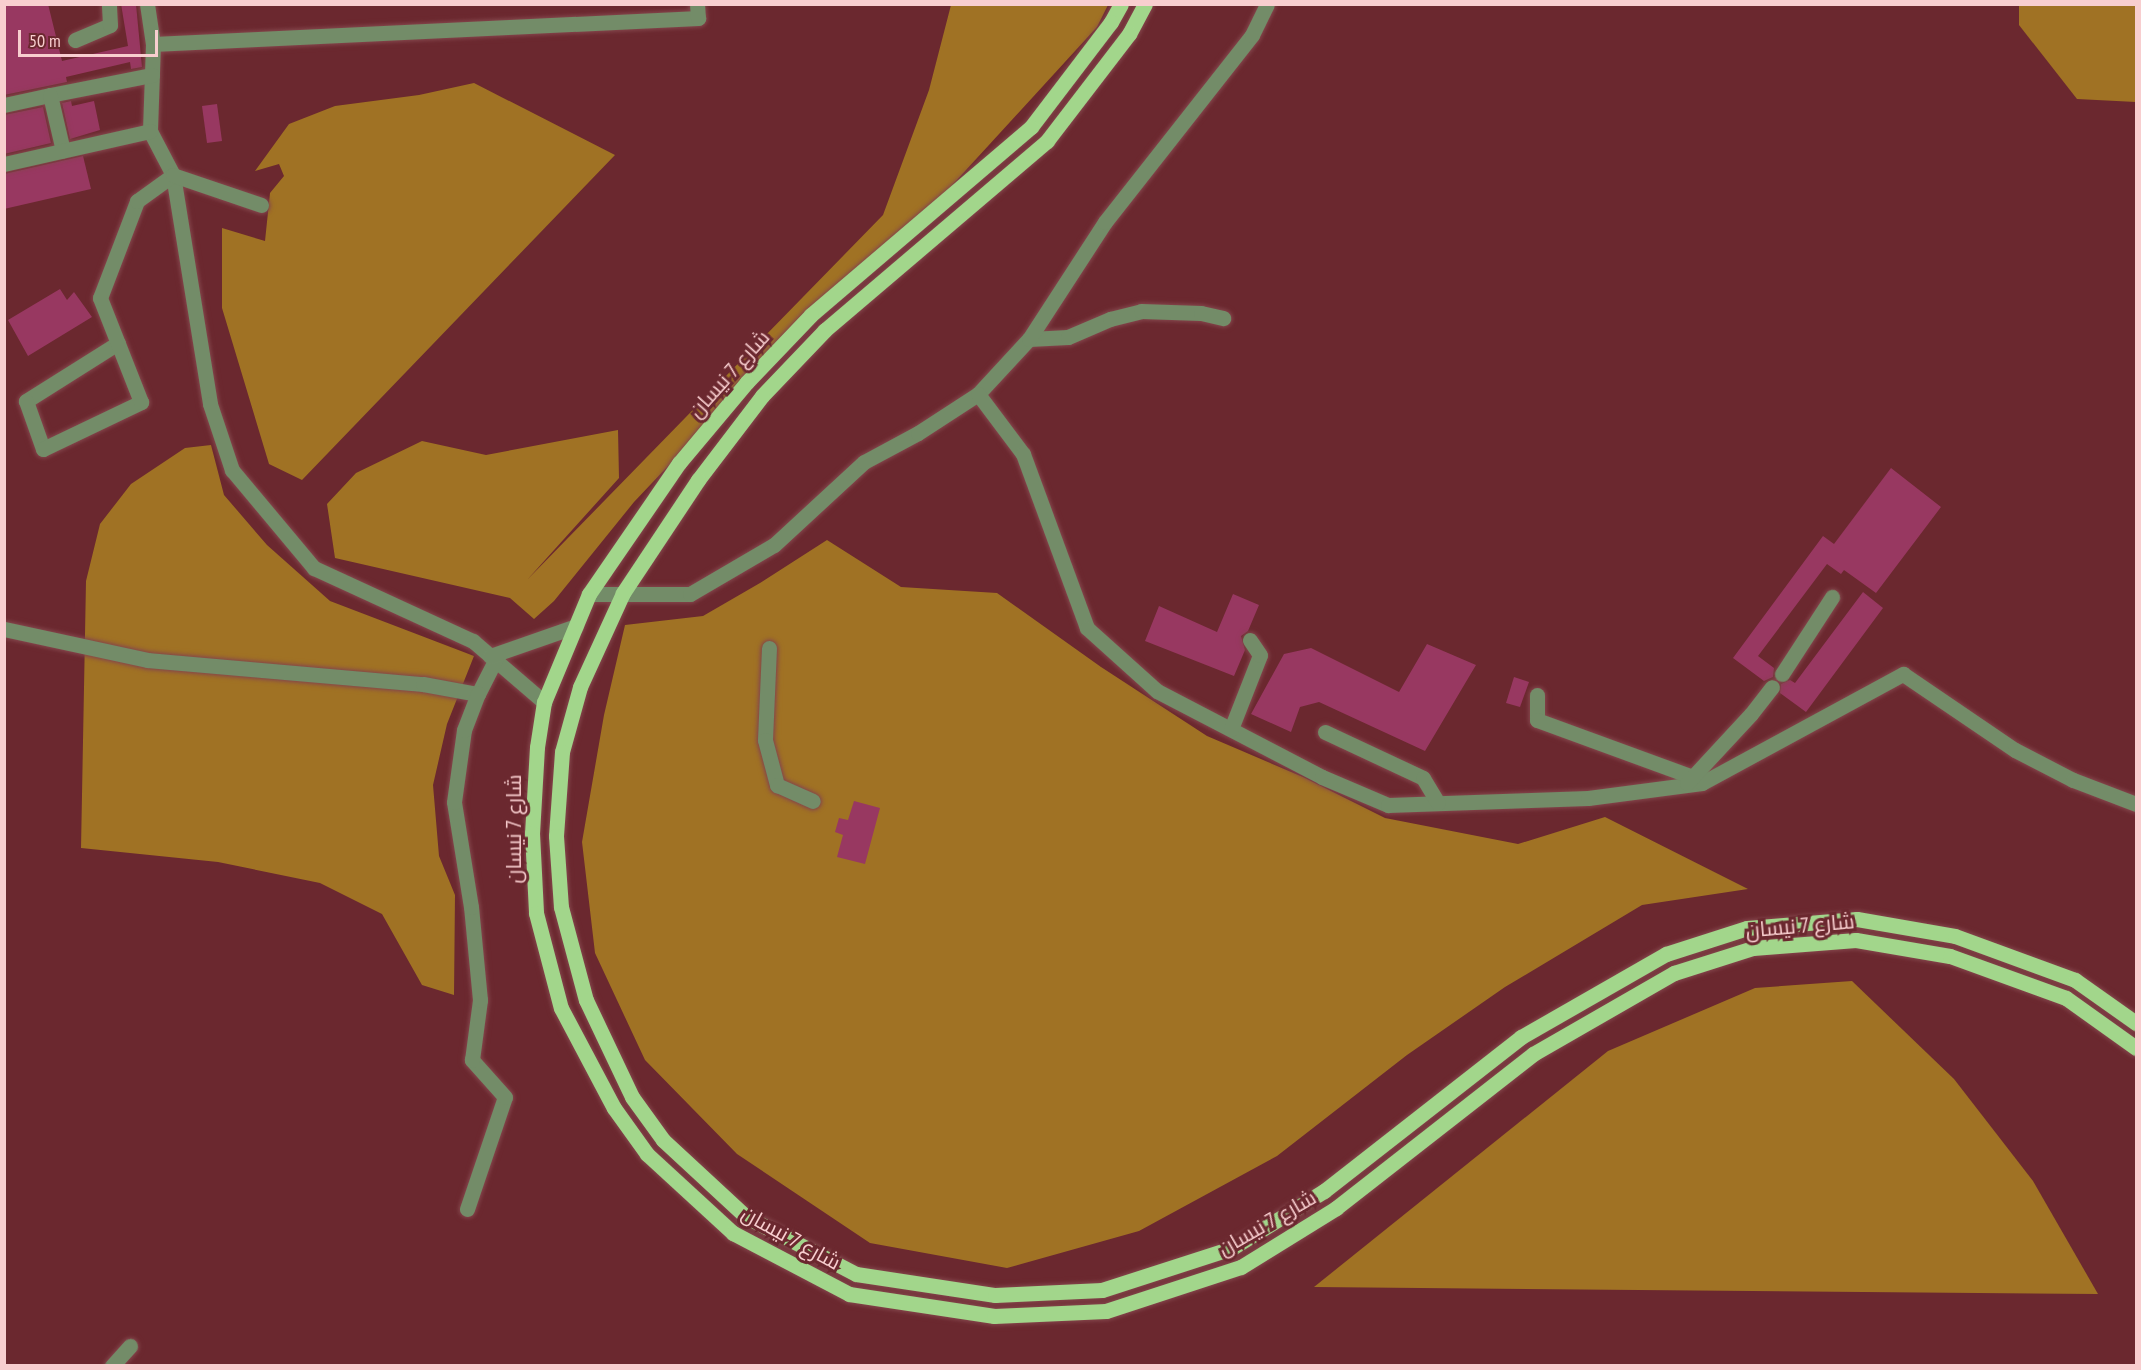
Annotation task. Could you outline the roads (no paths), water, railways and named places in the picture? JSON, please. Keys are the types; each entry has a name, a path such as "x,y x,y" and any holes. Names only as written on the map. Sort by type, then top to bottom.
{"main road":[{"name":"شارع 7 نيسان","path":"1121,4 1111,22 1031,127 811,315 747,382 679,463 589,594 544,702 537,747 532,833 536,913 561,1008 614,1108 647,1154 733,1233 849,1294 994,1316 1106,1311 1241,1267 1336,1208 1533,1054 1674,973 1753,948 1856,940 1950,956 2066,998 2136,1048"},
{"name":"شارع 7 نيسان","path":"1145,4 1129,34 1047,141 825,330 762,396 698,480 623,593 580,687 562,752 556,836 561,907 586,1000 632,1096 663,1140 745,1216 856,1274 995,1295 1102,1290 1232,1248 1324,1191 1521,1036 1666,954 1747,928 1857,919 1955,936 2075,980 2136,1023"}],"street":[{"path":"75,40 110,25 109,4"},
{"path":"147,4 153,44 150,131 172,175 210,404 232,470 314,568 473,641 544,702"},
{"path":"153,44 698,18 697,4"},
{"path":"589,594 690,594 774,545 864,462 918,433 978,394 1029,339 1105,222 1252,35 1267,4"},
{"path":"4,105 152,75"},
{"path":"50,95 63,151"},
{"path":"4,164 150,131"},
{"path":"172,175 261,205"},
{"path":"118,343 26,401 43,449 141,402 118,343 100,298 137,201 172,175"},
{"path":"1029,339 1068,338 1110,319 1141,311 1201,313 1223,318"},
{"path":"978,394 1023,454 1087,628 1157,691 1220,726 1231,729 1322,777 1388,805 1588,798 1689,781 1752,714 1772,687"},
{"path":"1782,674 1832,597"},
{"path":"467,1209 505,1097 472,1060 480,1000 471,907 454,802 464,730 493,658 576,626"},
{"path":"4,629 147,660 423,684 478,694"},
{"path":"1231,729 1260,655 1250,640"},
{"path":"769,648 765,740 777,785 813,801"},
{"path":"1538,695 1537,720 1689,781 1702,783 1903,674 2015,750 2073,780 2136,804"},
{"path":"1325,732 1424,778 1438,803"},
{"path":"112,1365 130,1346"}]}
